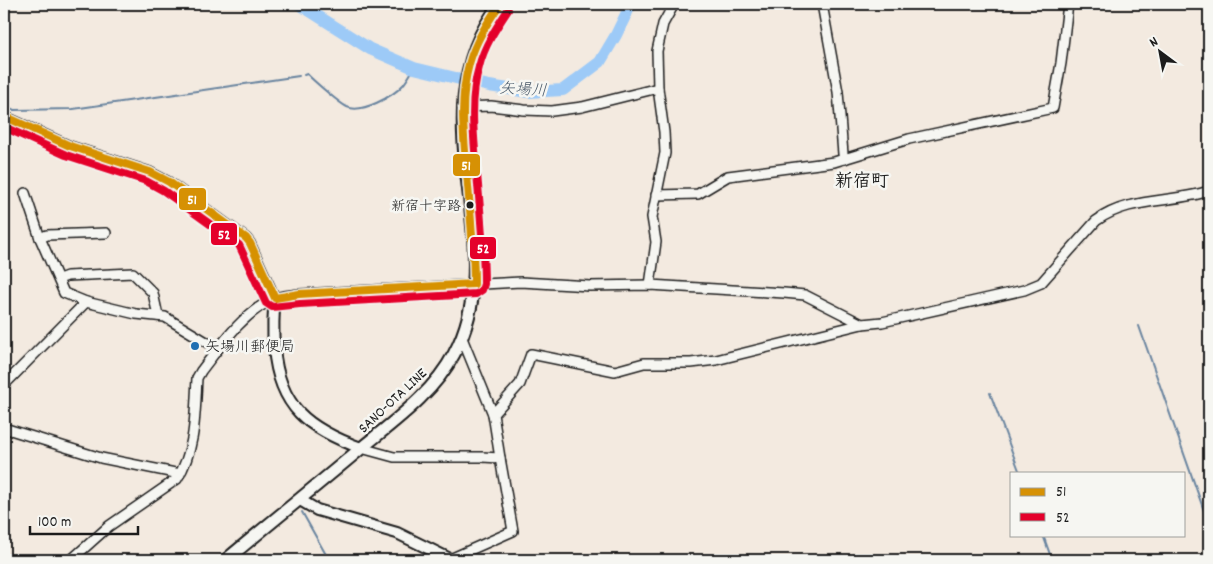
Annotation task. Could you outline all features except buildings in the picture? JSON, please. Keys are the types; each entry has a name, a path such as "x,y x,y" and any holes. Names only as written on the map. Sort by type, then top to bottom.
{"main road":[{"name":"SANO-OTA LINE","path":"226,560 300,500 426,392 443,372 462,338 467,323 474,284 474,252 462,108 467,72 473,52 481,32 500,4"}],"street":[{"path":"650,285 656,242 652,217 665,153 656,51 663,24 674,4"},
{"path":"822,4 838,92 845,160"},
{"path":"656,195 698,194 728,176 798,168 845,160 909,139 1053,108 1068,4"},
{"path":"462,108 491,106 552,111 582,107 658,88"},
{"path":"4,116 70,146 140,168 169,182 246,238 250,242 275,298 273,326 276,368 285,393 300,414 313,425 347,443 394,457 500,458"},
{"path":"493,414 520,384 531,354 615,371 644,363 716,360 862,324 882,322 1024,290 1041,283 1096,221 1105,214 1127,206 1209,191"},
{"path":"25,193 40,238 64,293 86,302 136,314 165,317 218,349"},
{"path":"40,238 106,233"},
{"path":"59,279 67,276 133,273 153,293 158,316"},
{"path":"71,560 109,526 177,479 193,438 197,378 218,349 252,313 275,298 299,294 521,282 590,286 650,285 784,293 805,296 862,324"},
{"path":"4,385 86,302"},
{"path":"300,500 316,510 397,533 451,560 513,531 493,414 462,338"},
{"path":"4,428 101,458 180,474"}],"waterway":[{"name":"矢場川","path":"299,4 370,49 414,68 489,86 528,92 563,90 600,62 631,4"},
{"path":"304,75 307,74 333,97 353,109 377,103 392,94 403,85 414,68"},
{"path":"4,105 14,110 73,109 299,76"},
{"path":"1139,326 1209,525"},
{"path":"990,393 1020,472"},
{"path":"302,512 329,560"},
{"path":"1043,536 1052,560"}],"transit line":[{"name":"51","path":"4,116 70,146 150,172 169,182 246,238 275,298 299,294 474,284 473,243 464,133 464,91 469,64 478,40 500,4"},
{"name":"52","path":"4,127 66,155 146,181 164,191 239,245 266,303 272,307 476,294 482,290 484,284 483,242 474,133 474,93 479,67 487,44 508,10"}],"place":[{"name":"新宿十字路","path":"470,205"},
{"name":"矢場川郵便局","path":"195,346"}],"district":[{"name":"新宿町","path":"862,180"}]}
